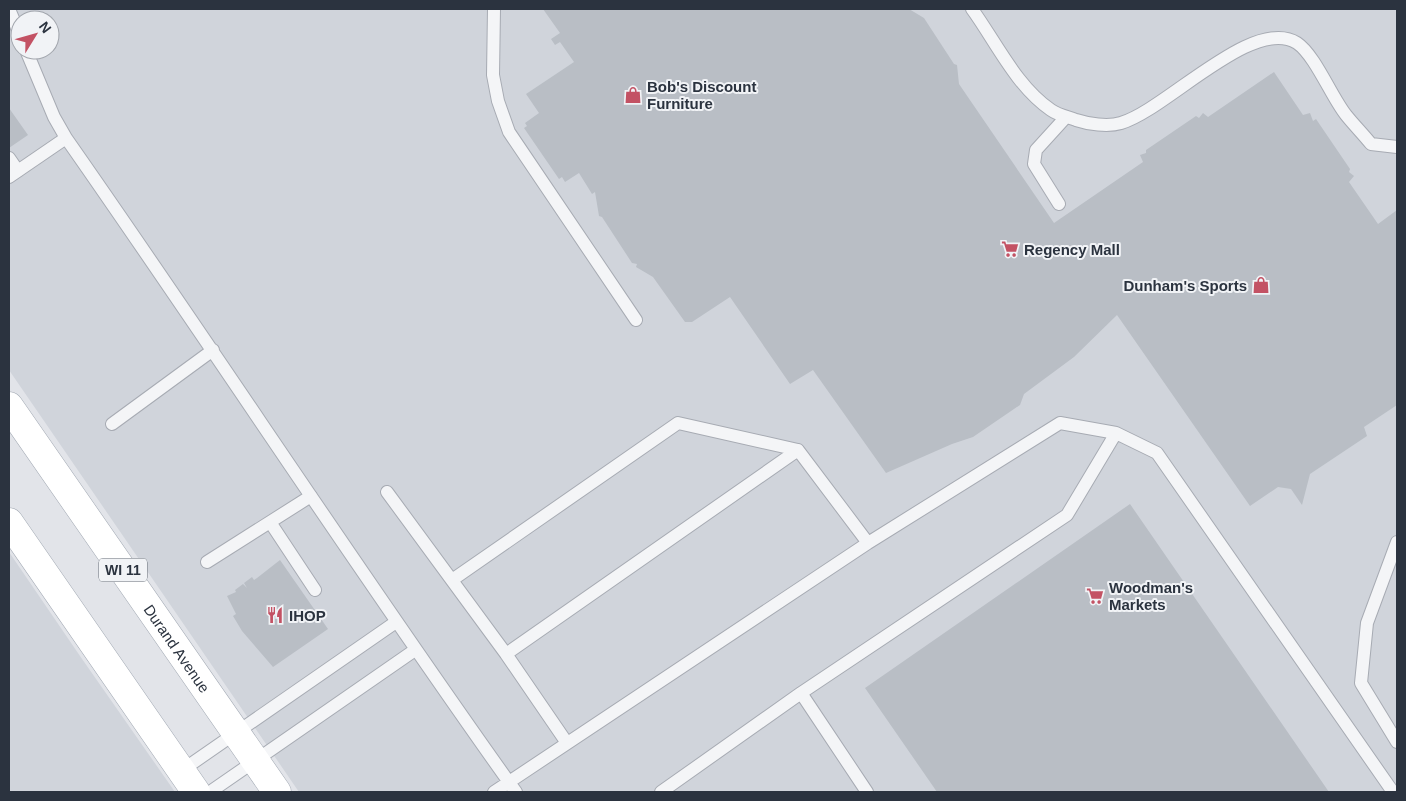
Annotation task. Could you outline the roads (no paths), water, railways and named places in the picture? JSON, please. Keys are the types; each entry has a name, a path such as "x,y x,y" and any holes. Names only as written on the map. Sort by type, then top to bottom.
{"main road":[{"name":"Durand Avenue","path":"9,406 277,792"},
{"path":"9,522 192,787"}],"lane":[{"path":"494,9 493,75 498,101 509,132 636,320"},
{"path":"972,9 1014,71 1041,102 1053,111 1066,117 1085,123 1119,124 1148,111 1232,52 1258,41 1279,38 1297,43 1309,56 1346,115 1371,144 1397,147"},
{"path":"30,60 54,117 66,138 213,350 396,622 512,787"},
{"path":"1059,204 1034,164 1036,150 1066,117"},
{"path":"9,158 13,174 66,138"},
{"path":"112,424 213,350"},
{"path":"452,580 678,423 798,450 868,543"},
{"path":"494,792 512,787 567,742 868,543 1060,423 1116,433 1157,453 1393,792"},
{"path":"661,792 801,693 1067,515 1116,433"},
{"path":"506,654 798,450"},
{"path":"387,492 506,654 567,742"},
{"path":"207,562 311,496"},
{"path":"270,522 315,590"},
{"path":"1397,542 1366,623 1361,684 1397,742"},
{"path":"192,787 237,734 396,622"},
{"path":"192,787 255,760 416,650"},
{"path":"801,693 867,792"}],"place":[{"name":"Bob's Discount Furniture","path":"633,95"},
{"name":"Regency Mall","path":"1010,249"},
{"name":"Dunham's Sports","path":"1261,285"},
{"name":"Woodman's Markets","path":"1095,596"},
{"name":"IHOP","path":"275,615"}]}
